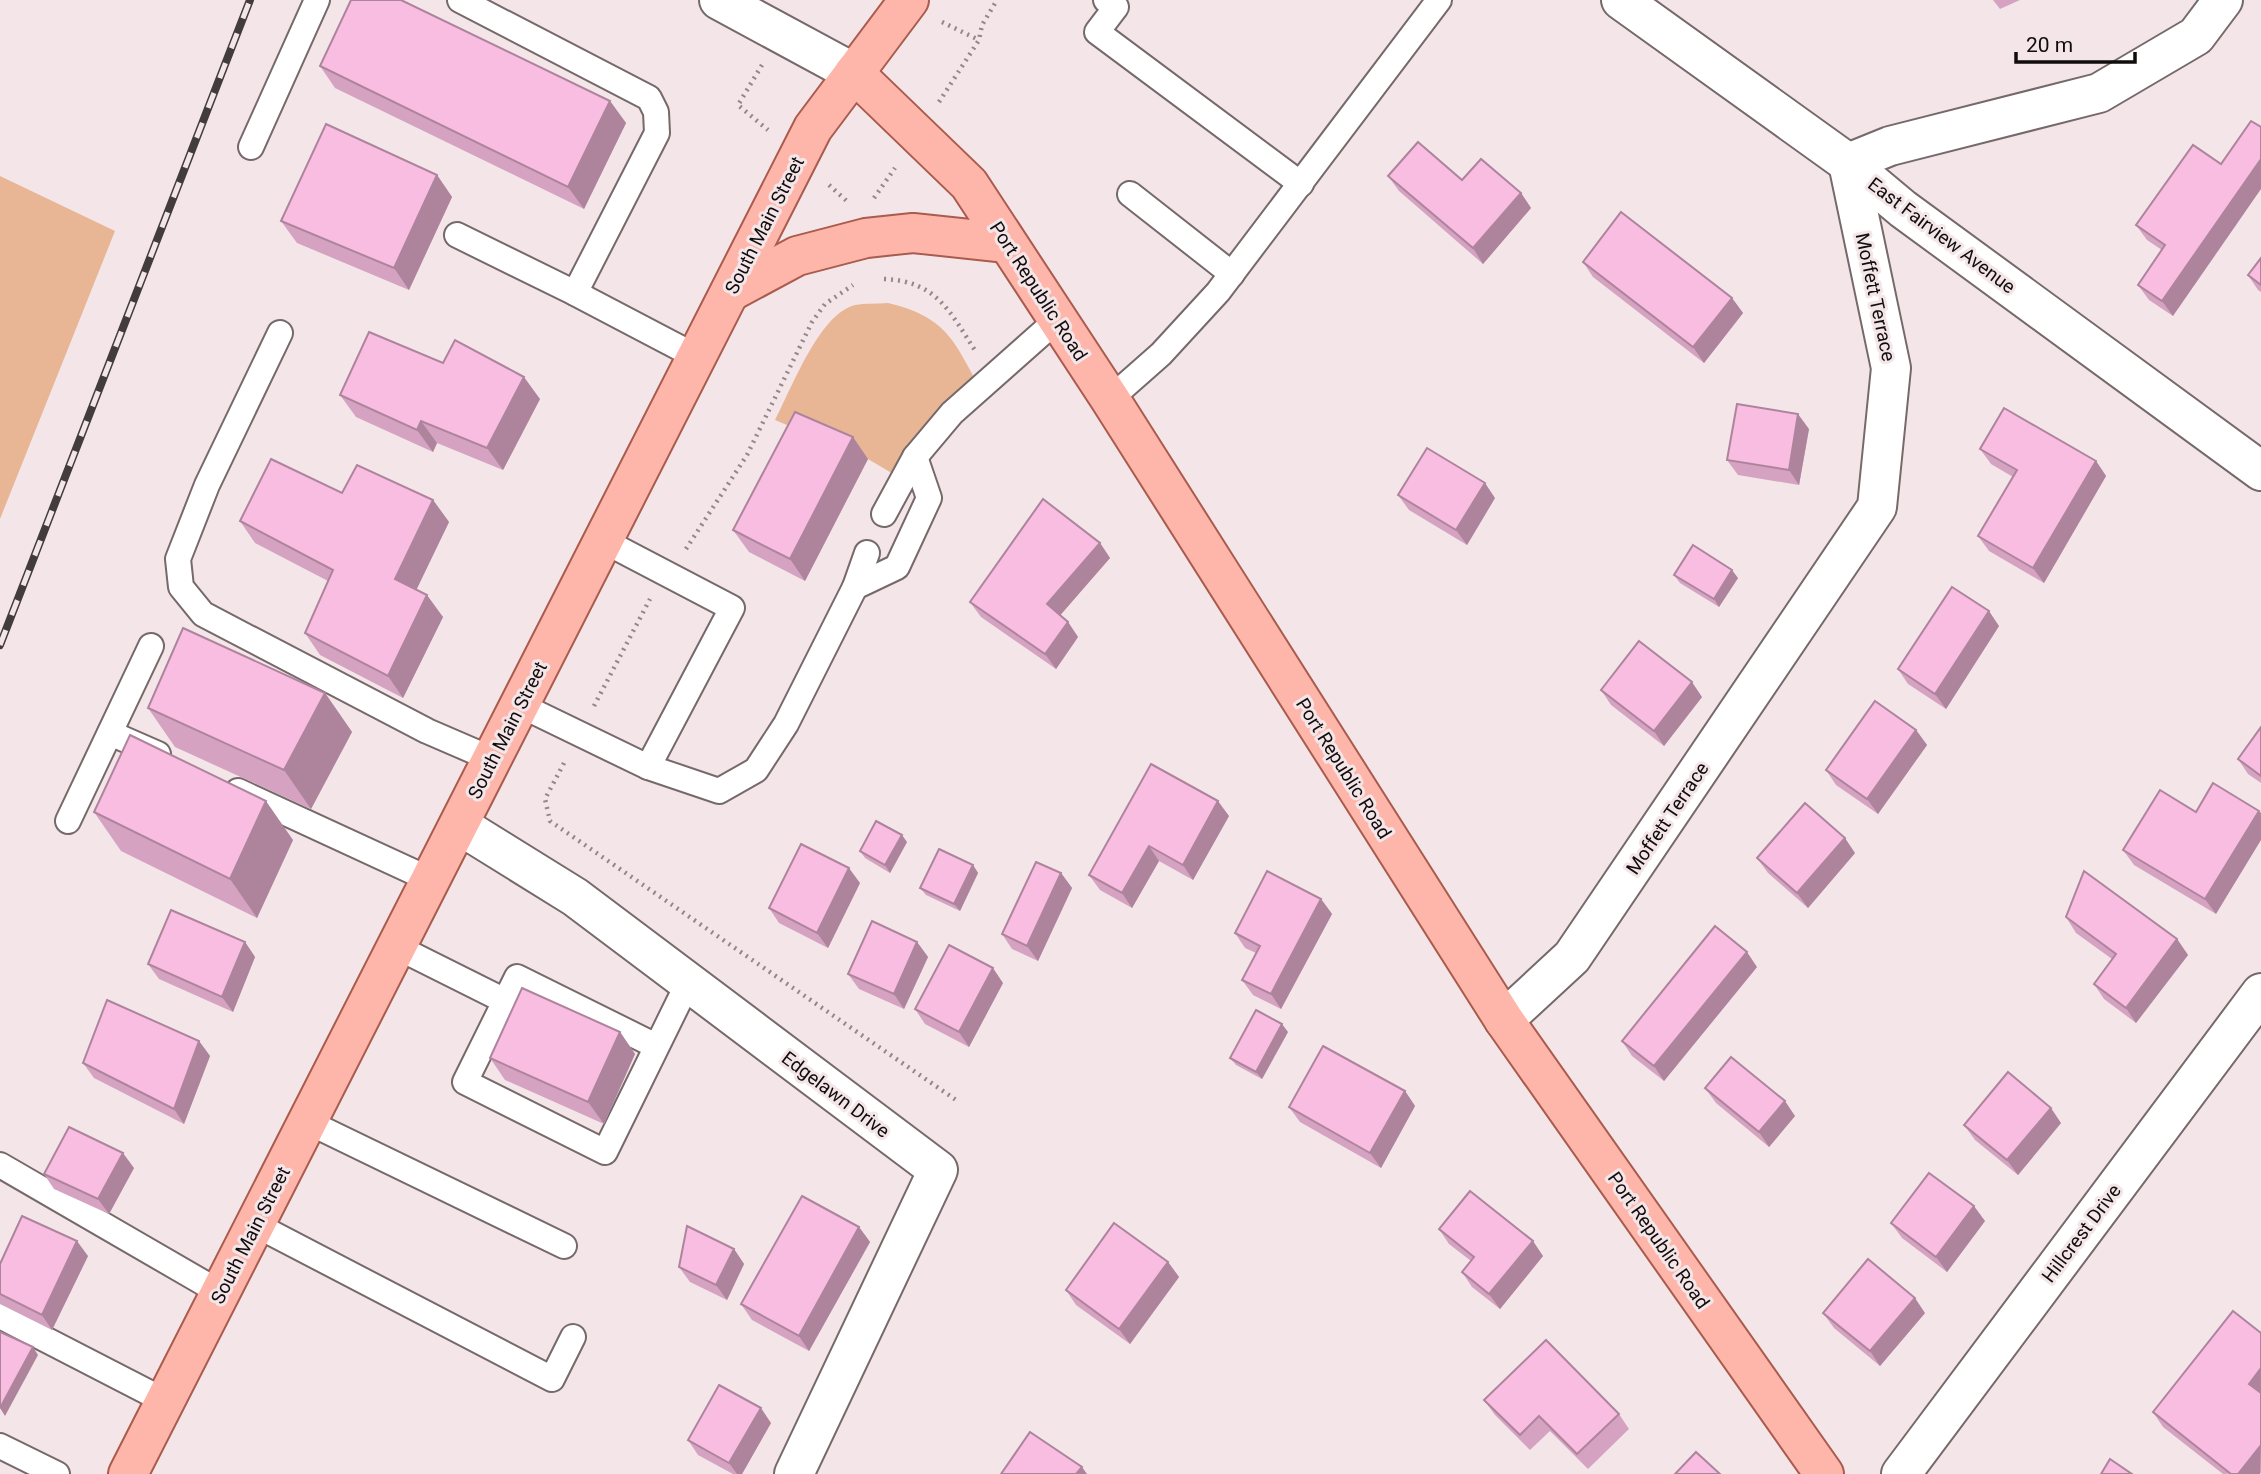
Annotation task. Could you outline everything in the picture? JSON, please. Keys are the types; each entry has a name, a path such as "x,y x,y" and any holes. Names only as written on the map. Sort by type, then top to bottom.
{"main road":[{"name":"South Main Street","path":"128,1474 813,128 909,0"},
{"name":"Port Republic Road","path":"854,73 969,184 1110,399 1504,1020 1824,1474"},
{"path":"730,292 797,256 866,238 913,233 1007,243"}],"street":[{"path":"719,0 854,73"},
{"name":"East Fairview Avenue","path":"1621,0 1848,163 1903,209 2261,471"},
{"path":"1848,163 1890,146 2099,93 2196,36 2224,0"},
{"name":"Moffett Terrace","path":"1504,1020 1572,957 1877,507 1891,368 1848,163"},
{"name":"Edgelawn Drive","path":"459,825 575,897 938,1170 794,1474"},
{"name":"Hillcrest Drive","path":"1901,1474 2261,993"}],"lane":[{"path":"251,147 317,0"},
{"path":"460,0 649,97 653,104 658,121 657,133 575,293"},
{"path":"1106,0 1116,7 1097,32 1301,184"},
{"path":"1110,399 1184,330 1232,274 1439,0"},
{"path":"1130,194 1232,274"},
{"path":"457,235 697,357"},
{"path":"884,514 915,457 952,413 1058,319"},
{"path":"280,333 184,540 178,559 181,587 203,614 427,731 492,760"},
{"path":"855,587 897,567 929,498 915,457"},
{"path":"604,541 668,572 732,608 648,767"},
{"path":"520,705 648,767 719,791 756,770 786,724 855,587 867,553"},
{"path":"68,821 151,646"},
{"path":"110,733 184,767"},
{"path":"221,784 431,880"},
{"path":"397,947 505,1001"},
{"path":"656,1046 517,977 465,1082 606,1152 688,983"},
{"path":"308,1122 564,1246"},
{"path":"0,1165 221,1293"},
{"path":"256,1224 552,1379 573,1337"},
{"path":"0,1315 165,1401"},
{"path":"0,1446 57,1474"}],"path":[{"path":"979,40 982,25 997,0"},
{"path":"866,238 874,278"},
{"path":"960,1102 550,821 545,799 638,616 714,509 747,455 825,304 848,287 874,278 897,279 940,298 993,377"}],"shaded area":[{"path":"0,176 115,231 0,519"},
{"path":"888,303 909,309 939,326 959,350 986,399 937,421 900,478 868,459 775,420 808,354 830,322 842,311 855,305"}],"building":[{"path":"351,0 401,0 610,101 568,187 320,66"},
{"path":"2251,121 2261,127 2261,159 2162,301 2138,285 2165,245 2136,225 2193,145 2221,164"},
{"path":"326,124 437,175 394,268 281,221"},
{"path":"1418,142 1462,180 1481,159 1521,193 1473,248 1388,176"},
{"path":"1621,212 1732,298 1693,347 1583,262"},
{"path":"2261,258 2261,285 2248,275"},
{"path":"369,332 443,363 455,340 524,377 487,448 421,421 417,430 340,395"},
{"path":"1737,404 1798,414 1789,470 1727,460"},
{"path":"2004,408 2096,461 2033,568 1978,536 2017,470 1980,449"},
{"path":"795,412 853,437 790,559 733,530"},
{"path":"1427,448 1485,483 1456,530 1398,495"},
{"path":"271,459 342,493 357,465 433,500 395,579 427,595 388,676 305,633 333,570 240,521"},
{"path":"1043,499 1100,543 1047,604 1068,622 1045,654 970,602"},
{"path":"1693,545 1732,570 1714,599 1674,575"},
{"path":"1952,587 1989,611 1935,694 1898,669"},
{"path":"183,628 325,693 284,770 148,708"},
{"path":"1639,641 1692,682 1654,731 1601,690"},
{"path":"1875,701 1916,730 1867,799 1826,770"},
{"path":"2261,727 2261,776 2238,759"},
{"path":"130,735 266,801 230,879 94,812"},
{"path":"1151,764 1218,801 1183,865 1149,846 1122,893 1089,875"},
{"path":"2213,783 2259,811 2205,899 2123,850 2160,790 2196,812"},
{"path":"1805,803 1845,838 1797,893 1757,858"},
{"path":"876,821 902,835 885,865 860,851"},
{"path":"801,844 849,868 817,933 769,908"},
{"path":"939,849 973,865 954,904 920,888"},
{"path":"1036,862 1061,873 1027,946 1002,934"},
{"path":"1267,871 1321,899 1271,994 1242,980 1260,946 1235,933"},
{"path":"2084,871 2177,939 2126,1008 2094,984 2116,954 2066,917"},
{"path":"171,910 245,942 222,997 148,964"},
{"path":"872,921 917,942 894,994 848,974"},
{"path":"1715,926 1747,952 1654,1066 1622,1041"},
{"path":"949,945 993,968 959,1032 915,1009"},
{"path":"522,988 620,1032 588,1102 490,1058"},
{"path":"107,1000 199,1041 174,1109 83,1063"},
{"path":"1256,1010 1282,1024 1256,1072 1230,1058"},
{"path":"1323,1046 1405,1091 1370,1153 1289,1107"},
{"path":"1731,1057 1785,1101 1759,1132 1705,1088"},
{"path":"2008,1072 2051,1108 2007,1160 1964,1125"},
{"path":"69,1127 123,1153 98,1199 44,1174"},
{"path":"1929,1173 1974,1206 1936,1257 1891,1223"},
{"path":"1470,1191 1533,1241 1489,1294 1462,1272 1474,1257 1439,1229"},
{"path":"802,1196 859,1227 799,1336 741,1304"},
{"path":"22,1216 77,1241 42,1315 0,1294 0,1264"},
{"path":"1114,1223 1168,1262 1119,1329 1066,1290"},
{"path":"687,1226 734,1249 716,1285 679,1267"},
{"path":"1868,1259 1915,1298 1870,1351 1823,1313"},
{"path":"2233,1311 2261,1333 2261,1368 2249,1384 2261,1393 2261,1445 2238,1474 2231,1474 2153,1412"},
{"path":"0,1332 33,1347 0,1408"},
{"path":"1546,1340 1619,1414 1577,1454 1539,1416 1520,1435 1484,1400"},
{"path":"719,1385 761,1408 729,1463 688,1440"},
{"path":"1030,1432 1082,1467 1076,1474 1001,1474"},
{"path":"1696,1452 1720,1474 1675,1474"},
{"path":"2110,1459 2132,1474 2101,1474"}],"railway":[{"path":"0,645 250,0"}]}
